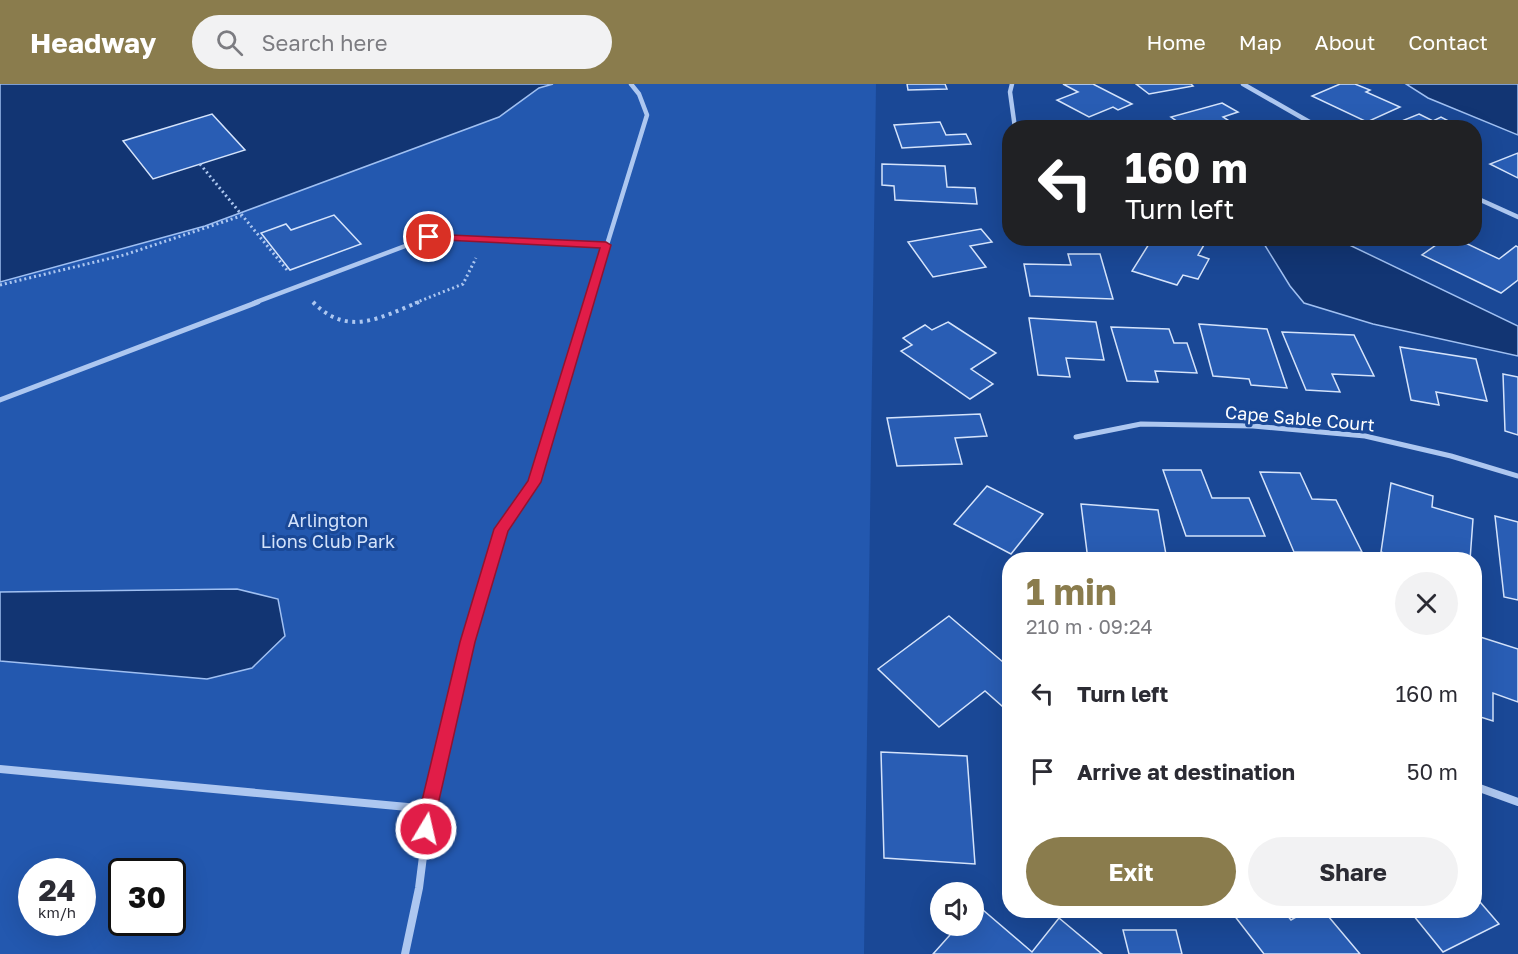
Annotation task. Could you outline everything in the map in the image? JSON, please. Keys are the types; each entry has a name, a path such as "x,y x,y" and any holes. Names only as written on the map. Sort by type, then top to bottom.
{"street":[{"path":"405,954 419,888 429,809 468,642 501,529 534,482 647,116 639,94 631,84"},
{"path":"1012,84 1010,92 1014,120"},
{"path":"1243,84 1306,120"},
{"path":"1482,201 1518,217"},
{"path":"0,400 429,237 606,245"},
{"name":"Cape Sable Court","path":"1076,438 1141,424 1253,426 1354,435 1451,456 1518,476"},
{"path":"0,769 429,809"},
{"path":"1482,789 1518,802"}],"path":[{"path":"200,164 317,307 354,324 367,324 463,284 477,256 483,253"},
{"path":"0,285 124,255 241,216"}],"green space":[{"name":"Arlington Lions Club Park","path":"553,84 876,84 864,954 0,954 0,282 205,226 499,117 539,88"}],"shaded area":[{"path":"0,84 553,84 539,88 499,117 205,226 0,282"},
{"path":"1406,84 1518,84 1518,135 1482,120 1428,98"},
{"path":"1265,246 1352,246 1518,326 1518,356 1373,324 1304,303 1290,286"},
{"path":"237,589 278,599 285,636 252,668 207,679 0,661 0,592"}],"building":[{"path":"907,84 945,84 947,89 908,90"},
{"path":"1063,84 1093,84 1132,104 1118,110 1113,107 1089,117 1057,100 1078,92"},
{"path":"1136,84 1191,84 1193,86 1149,94"},
{"path":"1340,84 1355,84 1370,90 1366,92 1400,107 1371,120 1363,120 1312,96"},
{"path":"1222,103 1238,112 1223,117 1228,120 1175,120 1171,117"},
{"path":"212,114 245,150 153,179 123,141"},
{"path":"1419,114 1431,120 1404,120"},
{"path":"940,122 946,135 966,134 971,144 902,148 894,125"},
{"path":"1518,153 1518,178 1490,164"},
{"path":"882,164 945,166 947,187 975,188 977,204 895,200 894,186 882,185"},
{"path":"334,215 361,244 290,270 261,233 286,224 291,230"},
{"path":"981,229 992,242 970,246 986,267 933,277 908,242"},
{"path":"1148,246 1203,246 1198,255 1209,259 1198,279 1183,275 1177,285 1132,271"},
{"path":"1435,246 1472,246 1499,259 1516,246 1518,247 1518,280 1501,293 1422,255"},
{"path":"1068,254 1100,254 1113,299 1030,296 1024,264 1071,265"},
{"path":"1029,318 1096,322 1104,360 1066,358 1070,377 1038,375"},
{"path":"948,322 996,353 971,369 993,384 970,399 901,351 912,345 903,338 925,325 932,330"},
{"path":"1199,324 1267,329 1287,388 1251,385 1249,379 1213,376"},
{"path":"1111,327 1169,329 1174,343 1187,343 1197,373 1155,371 1158,382 1127,381"},
{"path":"1282,332 1354,335 1374,376 1332,374 1340,392 1306,390"},
{"path":"1400,347 1476,359 1487,401 1436,392 1439,405 1411,400"},
{"path":"1503,374 1518,377 1518,435 1505,431"},
{"path":"980,414 987,436 955,438 962,464 897,466 887,418"},
{"path":"1163,470 1201,470 1212,498 1249,498 1265,536 1186,536"},
{"path":"1260,472 1300,473 1312,499 1336,500 1362,552 1294,552"},
{"path":"1391,483 1433,496 1432,507 1473,519 1471,552 1381,552"},
{"path":"987,486 1043,514 1013,552 1007,552 954,524"},
{"path":"1081,504 1158,510 1166,552 1087,552"},
{"path":"1495,516 1518,522 1518,600 1504,597"},
{"path":"949,616 1002,661 1002,706 985,691 939,727 878,669"},
{"path":"1482,638 1518,649 1518,702 1493,693 1493,721 1482,718"},
{"path":"881,752 967,756 975,864 884,858"},
{"path":"1482,904 1499,924 1443,952 1415,918 1482,918"},
{"path":"984,911 1032,952 1059,918 1102,954 933,954 949,936 984,936"},
{"path":"1236,918 1289,918 1291,920 1294,918 1330,918 1360,954 1264,954"},
{"path":"1123,930 1176,930 1182,954 1129,954"}],"route":[{"path":"426,829 468,642 501,529 534,482 606,245 429,237"}]}
